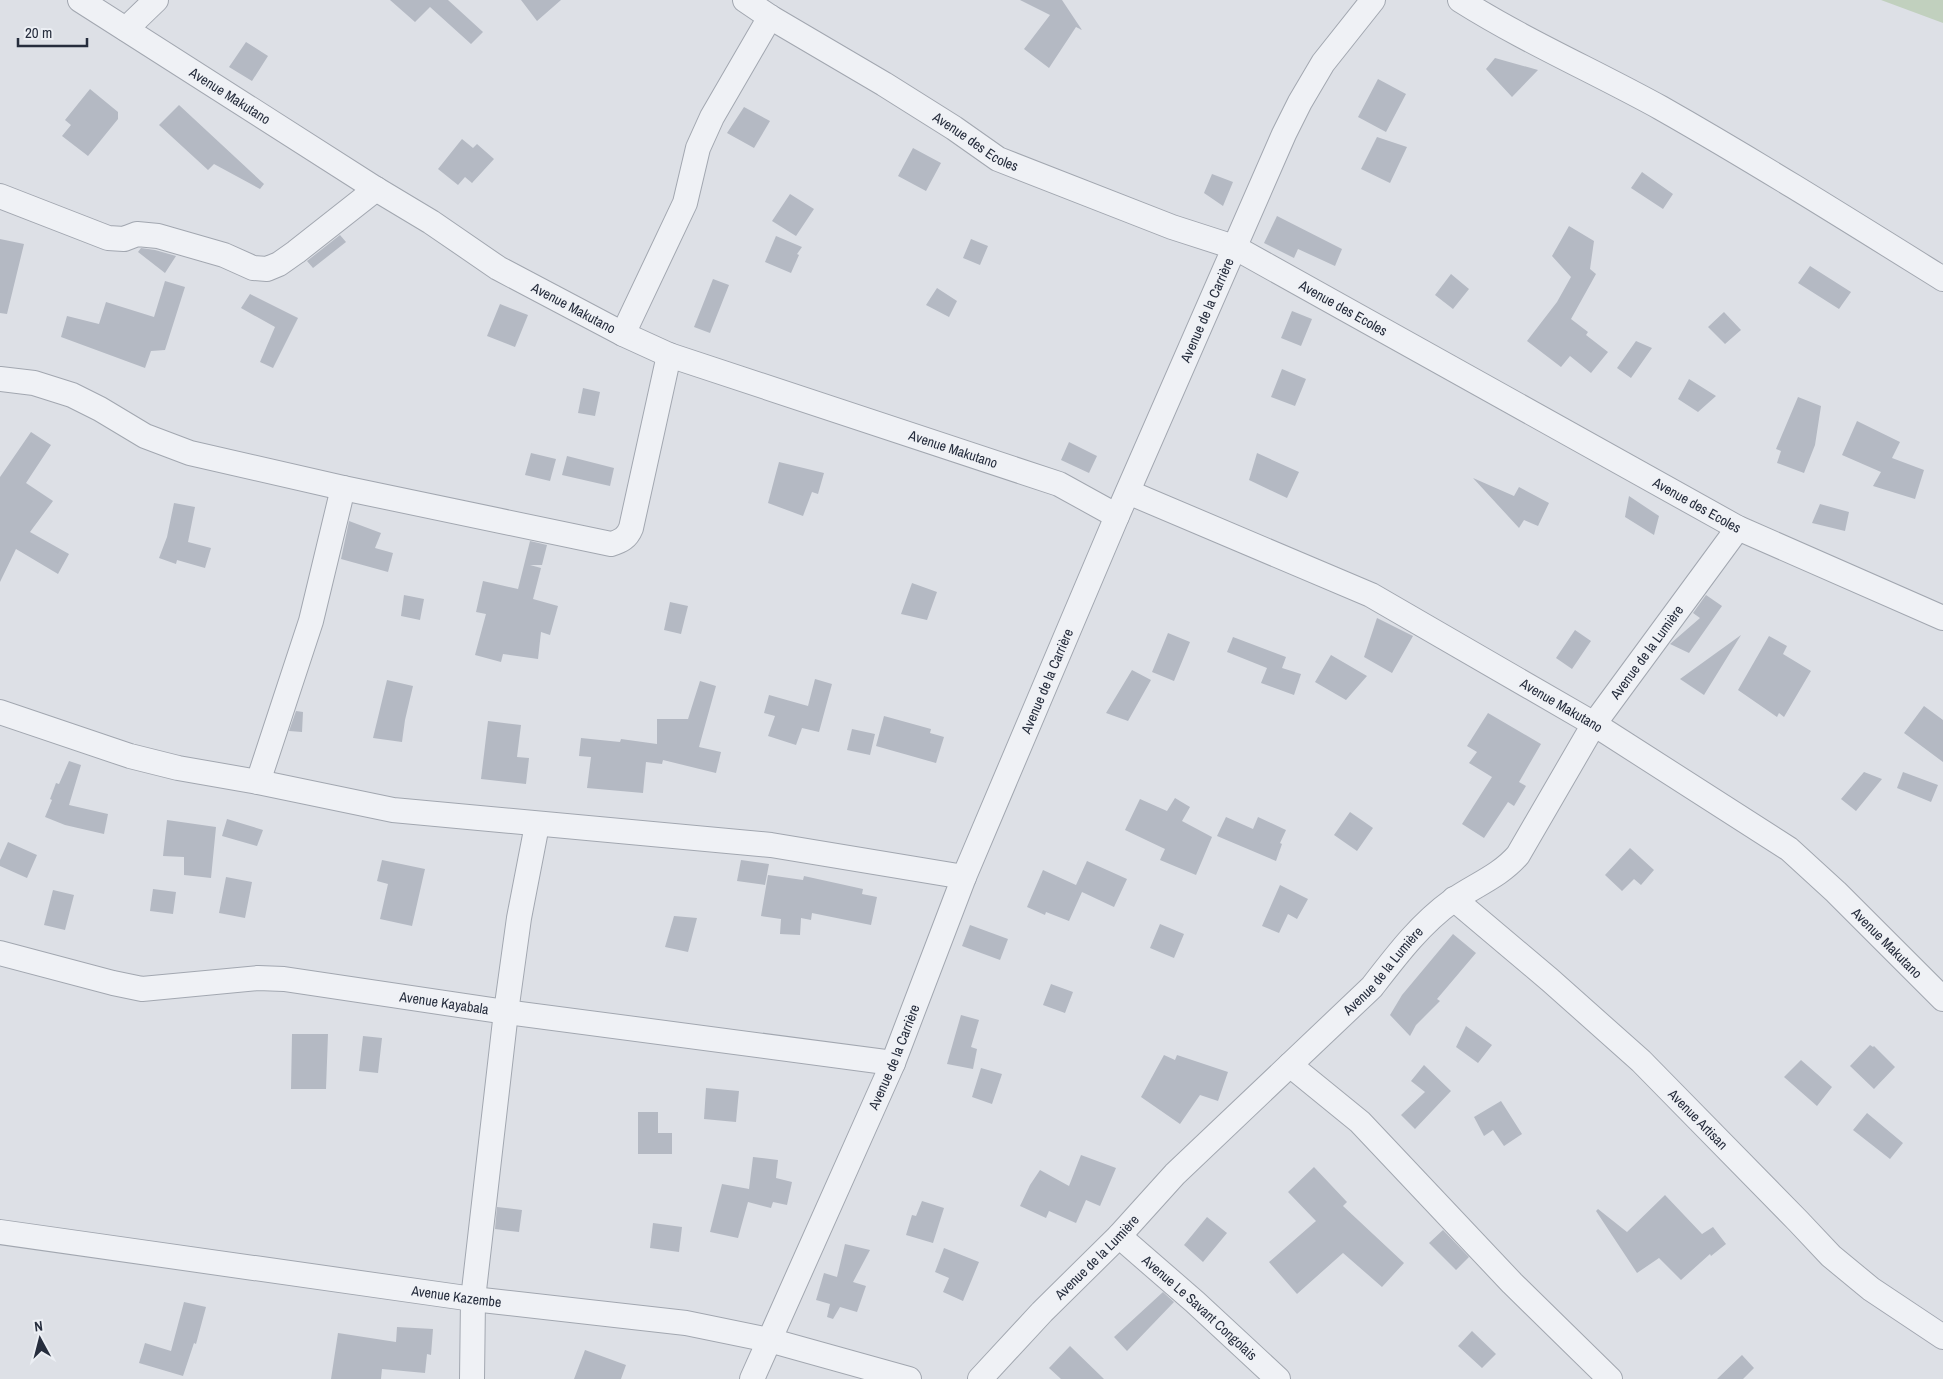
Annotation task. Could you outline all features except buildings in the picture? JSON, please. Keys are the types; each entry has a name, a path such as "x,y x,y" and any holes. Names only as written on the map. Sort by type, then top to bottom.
{"street":[{"name":"Avenue Makutano","path":"80,0 376,189 431,222 498,268 623,334 669,355 1059,484 1118,516"},
{"path":"126,29 156,0"},
{"name":"Avenue des Ecoles","path":"745,0 770,17 884,84 998,159 1172,227 1234,247 1738,528 1943,618"},
{"name":"Avenue de la Carrière","path":"752,1379 893,1063 964,877 1234,247 1300,102 1323,63 1373,0"},
{"path":"1460,0 1498,23 1660,108 1943,279"},
{"path":"623,334 685,203 698,148 712,117 770,17"},
{"path":"0,196 108,238 124,239 137,234 158,236 224,255 253,268 267,269 279,264 296,252 376,189"},
{"path":"0,379 34,384 72,395 100,409 145,436 190,453 343,488 611,544 622,540 631,528 669,355"},
{"path":"258,782 311,621 343,488"},
{"name":"Avenue Makutano","path":"1128,492 1371,595 1594,724 1789,849 1836,892 1943,999"},
{"name":"Avenue de la Lumière","path":"980,1379 1042,1312 1119,1236 1175,1174 1372,988 1390,963 1424,924 1454,899 1507,868 1518,855 1594,724 1738,528"},
{"path":"0,712 130,756 178,768 258,782 393,810 536,825 772,845 964,877"},
{"path":"472,1379 473,1298 506,1012 518,918 536,825"},
{"name":"Avenue Artisan","path":"1454,899 1550,980 1641,1061 1831,1256 1871,1289 1943,1336"},
{"name":"Avenue Kayabala","path":"0,953 142,989 258,978 284,979 506,1012 893,1063"},
{"path":"1290,1065 1360,1122 1512,1283 1610,1379"},
{"name":"Avenue Kazembe","path":"0,1232 473,1298 686,1323 769,1340 909,1379"},
{"name":"Avenue Le Savant Congolais","path":"1119,1236 1195,1302 1278,1379"}],"green space":[{"path":"1881,0 1943,0 1943,23"}]}
